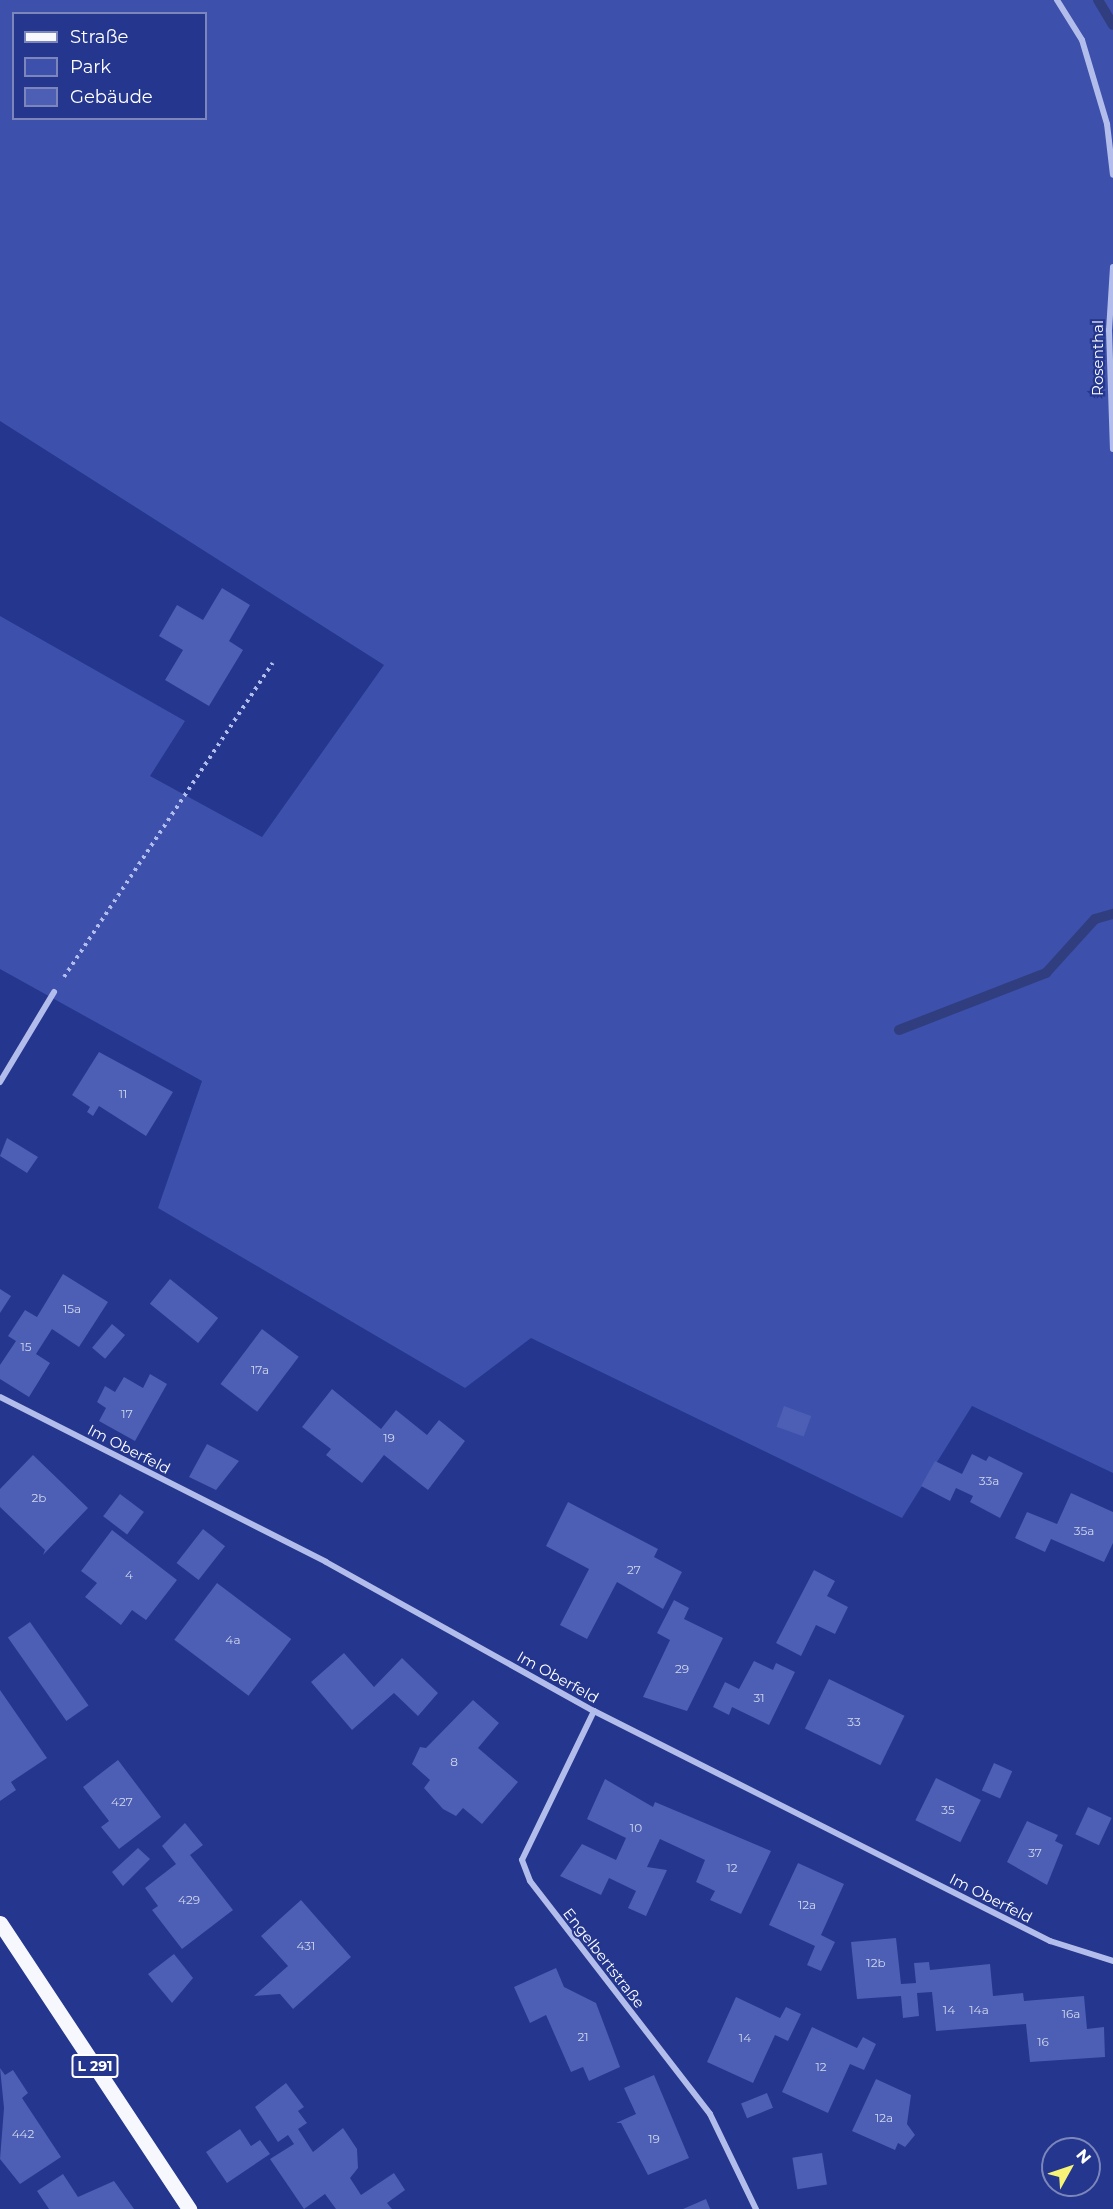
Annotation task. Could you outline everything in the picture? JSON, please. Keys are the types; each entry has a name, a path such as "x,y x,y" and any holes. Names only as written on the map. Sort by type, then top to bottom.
{"main road":[{"name":"L 291","path":"0,1923 189,2209"}],"street":[{"path":"1057,0 1082,40 1107,124 1113,175"},
{"name":"Rosenthal","path":"1113,267 1113,449"},
{"path":"0,1082 54,992"},
{"name":"Im Oberfeld","path":"0,1397 326,1562 594,1711 1050,1941 1113,1961"},
{"name":"Engelbertstraße","path":"594,1711 522,1860 530,1881 710,2114 756,2209"}],"path":[{"path":"54,992 273,663"}],"green space":[{"path":"0,0 1113,0 1113,1473 972,1406 902,1518 531,1338 465,1388 158,1208 202,1081 0,969 0,616 185,721 150,776 262,837 384,665 0,421"}],"building":[{"path":"222,588 250,605 229,641 243,650 209,706 165,680 183,650 159,636 177,605 203,620"},
{"path":"99,1052 173,1092 146,1136 99,1106 93,1116 87,1112 90,1107 72,1095"},
{"path":"7,1138 38,1157 27,1173 0,1156"},
{"path":"63,1274 108,1302 79,1347 52,1329 36,1354 50,1363 29,1397 0,1379 0,1365 16,1341 8,1336 25,1310 37,1317"},
{"path":"170,1279 218,1318 198,1343 150,1304"},
{"path":"0,1289 11,1296 0,1313"},
{"path":"112,1324 125,1335 105,1359 92,1348"},
{"path":"262,1329 299,1357 257,1412 220,1384"},
{"path":"150,1374 167,1384 135,1441 99,1421 106,1408 97,1402 105,1386 115,1392 124,1377 143,1388"},
{"path":"332,1389 381,1429 396,1410 427,1435 439,1420 465,1441 428,1490 384,1455 362,1483 326,1455 331,1449 302,1427"},
{"path":"784,1406 811,1416 804,1437 776,1427"},
{"path":"207,1444 239,1461 216,1490 189,1477"},
{"path":"972,1454 986,1461 989,1456 1023,1473 1000,1518 970,1502 973,1496 956,1488 950,1501 921,1486 935,1461 962,1474"},
{"path":"33,1455 88,1508 43,1555 45,1550 0,1507 0,1489"},
{"path":"1071,1493 1113,1512 1113,1543 1104,1562 1051,1539 1045,1552 1015,1538 1027,1512 1057,1524"},
{"path":"120,1494 144,1512 127,1534 103,1516"},
{"path":"568,1502 658,1549 654,1557 682,1572 663,1609 617,1582 587,1639 560,1625 589,1569 546,1546"},
{"path":"203,1529 225,1546 199,1580 177,1563"},
{"path":"112,1530 177,1580 146,1620 132,1610 121,1625 85,1597 97,1583 81,1571"},
{"path":"814,1570 835,1581 827,1596 848,1607 835,1634 816,1625 801,1656 776,1643"},
{"path":"217,1583 291,1639 249,1696 174,1640"},
{"path":"674,1600 689,1608 684,1619 723,1638 687,1711 643,1697 670,1640 657,1633"},
{"path":"30,1622 89,1706 66,1721 8,1637"},
{"path":"344,1653 374,1687 402,1658 438,1693 418,1716 394,1693 352,1730 311,1682"},
{"path":"754,1661 773,1670 776,1663 795,1672 769,1725 732,1707 729,1715 713,1707 725,1682 739,1689"},
{"path":"829,1679 904,1716 880,1765 805,1728"},
{"path":"0,1690 47,1758 11,1782 16,1790 0,1801"},
{"path":"473,1700 499,1723 478,1748 518,1782 482,1824 463,1808 456,1816 443,1809 424,1788 430,1780 412,1764 420,1747 426,1748"},
{"path":"118,1760 161,1817 119,1849 101,1827 109,1821 83,1787"},
{"path":"994,1763 1012,1771 1000,1799 982,1790"},
{"path":"936,1778 981,1800 960,1842 915,1820"},
{"path":"605,1779 653,1807 655,1802 771,1851 741,1914 710,1900 715,1891 696,1882 705,1860 660,1839 647,1867 667,1870 646,1916 628,1908 636,1891 609,1878 601,1895 560,1876 582,1844 616,1860 626,1838 587,1819"},
{"path":"1088,1807 1112,1818 1099,1845 1075,1834"},
{"path":"1027,1821 1058,1835 1055,1841 1063,1845 1047,1885 1007,1862"},
{"path":"185,1823 203,1845 190,1855 233,1910 182,1949 152,1910 158,1906 145,1888 176,1864 162,1846"},
{"path":"138,1848 150,1859 123,1886 112,1872"},
{"path":"798,1863 844,1884 821,1935 835,1942 821,1971 807,1965 815,1946 769,1925"},
{"path":"301,1900 351,1957 293,2009 280,1994 254,1996 288,1966 261,1936"},
{"path":"896,1938 901,1984 916,1983 914,1963 929,1962 930,1970 990,1964 993,1996 1023,1993 1024,2001 1084,1996 1087,2029 1104,2027 1105,2057 1030,2062 1026,2024 936,2031 932,1992 917,1993 919,2016 903,2018 901,1996 857,1999 851,1942"},
{"path":"174,1954 193,1978 172,2003 148,1974"},
{"path":"556,1968 564,1987 596,2003 620,2067 589,2081 583,2067 571,2072 546,2015 530,2023 514,1987"},
{"path":"736,1997 780,2018 786,2007 801,2014 788,2041 775,2035 753,2083 707,2062"},
{"path":"812,2027 857,2048 863,2037 876,2044 864,2070 850,2064 828,2113 782,2092"},
{"path":"0,2068 5,2075 13,2070 28,2093 22,2098 61,2157 20,2184 0,2159 4,2108"},
{"path":"654,2075 689,2158 648,2175 621,2123 616,2123 636,2114 624,2088"},
{"path":"876,2079 911,2095 907,2124 915,2135 905,2147 898,2143 895,2150 852,2131"},
{"path":"286,2083 304,2107 298,2111 307,2123 298,2129 313,2152 343,2128 357,2149 358,2168 350,2178 361,2195 394,2173 405,2190 387,2203 392,2209 336,2209 325,2194 304,2209 270,2159 294,2144 288,2135 278,2142 255,2107"},
{"path":"767,2093 773,2108 747,2118 741,2103"},
{"path":"240,2129 251,2146 260,2140 270,2154 227,2183 206,2152"},
{"path":"822,2153 827,2185 797,2189 792,2158"},
{"path":"63,2174 78,2197 114,2181 134,2209 49,2209 37,2191"},
{"path":"706,2199 710,2209 683,2209"}],"waterway":[{"path":"1098,0 1113,25"},
{"path":"899,1030 1046,973 1095,919 1113,914"}]}
